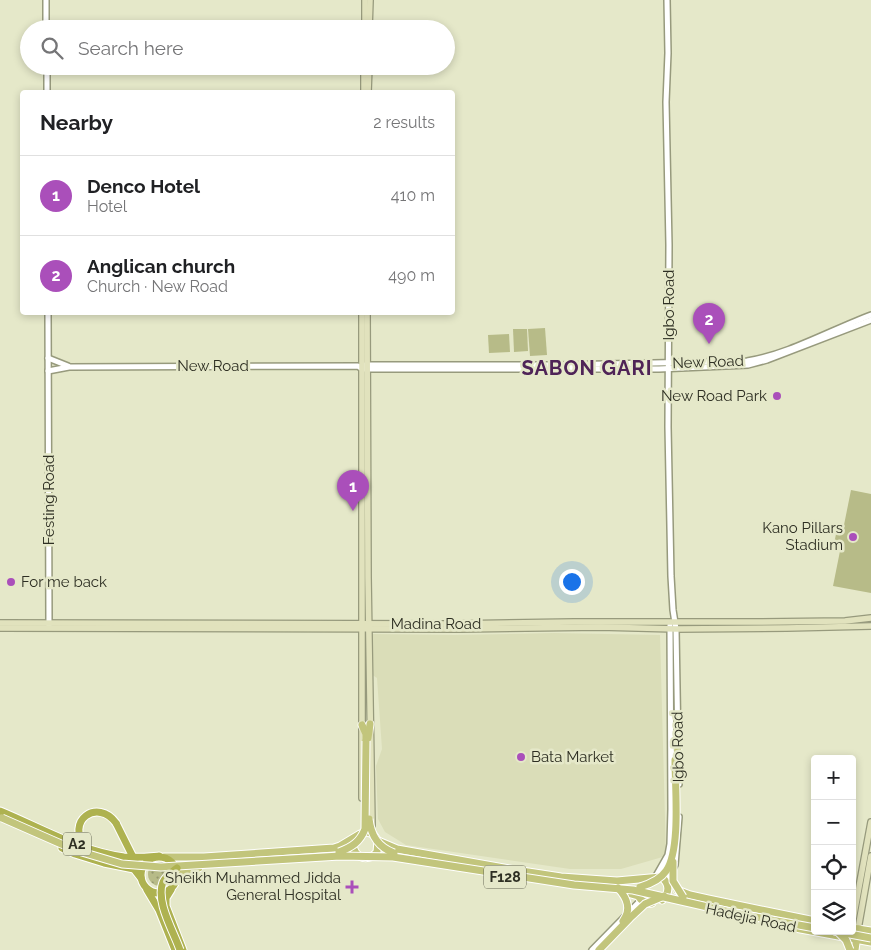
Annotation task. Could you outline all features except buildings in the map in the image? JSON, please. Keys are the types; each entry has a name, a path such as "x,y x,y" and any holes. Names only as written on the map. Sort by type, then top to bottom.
{"highway":[{"path":"86,849 79,839 78,827 84,818 90,814 98,812 108,815 116,823 142,879"},
{"name":"A2","path":"1,815 108,854 133,857 162,857"},
{"name":"A2","path":"1,815 75,854 104,863 134,869 154,892 159,893 170,890 176,883"},
{"path":"142,879 145,863 149,860 162,857 171,860 176,866 178,872 176,883 166,898 166,906 182,950"},
{"path":"179,867 162,884 161,900 182,950"},
{"name":"A2","path":"142,879 159,910 174,950"}],"main road":[{"path":"365,0 365,20"},
{"path":"369,20 370,0"},
{"path":"364,75 364,90"},
{"path":"368,90 369,75"},
{"path":"362,315 366,626 373,834 378,841 379,848 368,858 356,854 353,850 354,840 358,835 363,816 362,725 366,626"},
{"path":"363,367 367,315"},
{"name":"Madina Road","path":"0,628 50,626 605,627 810,622 871,618"},
{"name":"Madina Road","path":"0,623 50,626"},
{"name":"Madina Road","path":"673,626 795,628 871,626"},
{"path":"339,852 355,845 365,829 367,741 370,724"},
{"path":"362,725 367,741 368,820 370,829 377,842 383,848 394,853"},
{"path":"675,745 677,835 672,875 675,886 682,897"},
{"path":"640,887 662,876 669,865 673,852 676,760"},
{"path":"1,815 86,849 123,860 161,863 339,852 394,853 551,878 640,887 735,909 811,921"},
{"path":"1,815 75,850 107,860 140,866 179,867 340,856 393,857 550,882 618,888 811,927"},
{"path":"856,914 871,822"},
{"path":"162,857 204,857 334,848 358,835 368,832 373,834"},
{"name":"F128","path":"378,841 406,851 552,875 609,881 643,880 656,876"},
{"path":"856,919 871,856"},
{"name":"F128","path":"176,883 183,871 194,868 368,858 576,888 623,892 650,903 663,898"},
{"name":"Hadejia Road","path":"656,876 661,877 667,883 690,895 811,921"},
{"path":"640,898 638,886 643,880"},
{"path":"599,950 645,904 667,895 667,883"},
{"path":"599,950 627,915 626,899 618,888"},
{"name":"Hadejia Road","path":"663,898 811,924"},
{"path":"856,932 871,933"},
{"name":"Hadejia Road","path":"856,934 871,942"},
{"path":"839,935 846,940 849,950"},
{"path":"849,950 852,935"},
{"path":"853,935 855,950"},
{"path":"853,935 871,938"}],"street":[{"path":"46,0 46,20"},
{"name":"Igbo Road","path":"667,883 675,865 678,844 668,427 669,245 666,102 668,0"},
{"path":"47,75 47,90"},
{"name":"Festing Road","path":"48,315 50,626"},
{"name":"New Road","path":"48,372 68,366 669,366 756,362 798,347 864,320 871,315"},
{"name":"New Road","path":"864,320 871,320"},
{"name":"New Road","path":"48,358 68,366"},
{"name":"Igbo Road","path":"656,876 668,855 670,844 675,745"},
{"path":"592,950 640,898"},
{"path":"599,950 650,903"}],"shaded area":[{"path":"545,328 547,355 530,356 528,329"},
{"path":"513,329 527,329 528,351 514,352"},
{"path":"509,334 510,352 489,353 488,335"},
{"name":"Kano Pillars Stadium","path":"851,490 871,494 871,593 833,586 840,551 833,549 838,524 844,525"},
{"name":"Bata Market","path":"554,633 660,635 666,856 621,869 570,869 406,845 385,832 378,819 376,766 382,749 377,678 371,674 371,634"},
{"path":"160,862 169,865 172,874 169,883 160,886 151,883 148,874 151,865"}],"place":[{"name":"Anglican church","path":"709,344"},
{"name":"New Road Park","path":"777,396"},
{"name":"Denco Hotel","path":"353,511"},
{"name":"Kano Pillars Stadium","path":"853,537"},
{"name":"For me back","path":"11,582"},
{"name":"Bata Market","path":"521,757"},
{"name":"Sheikh Muhammed Jidda General Hospital","path":"352,887"}],"district":[{"name":"SABON GARI","path":"587,368"}]}
